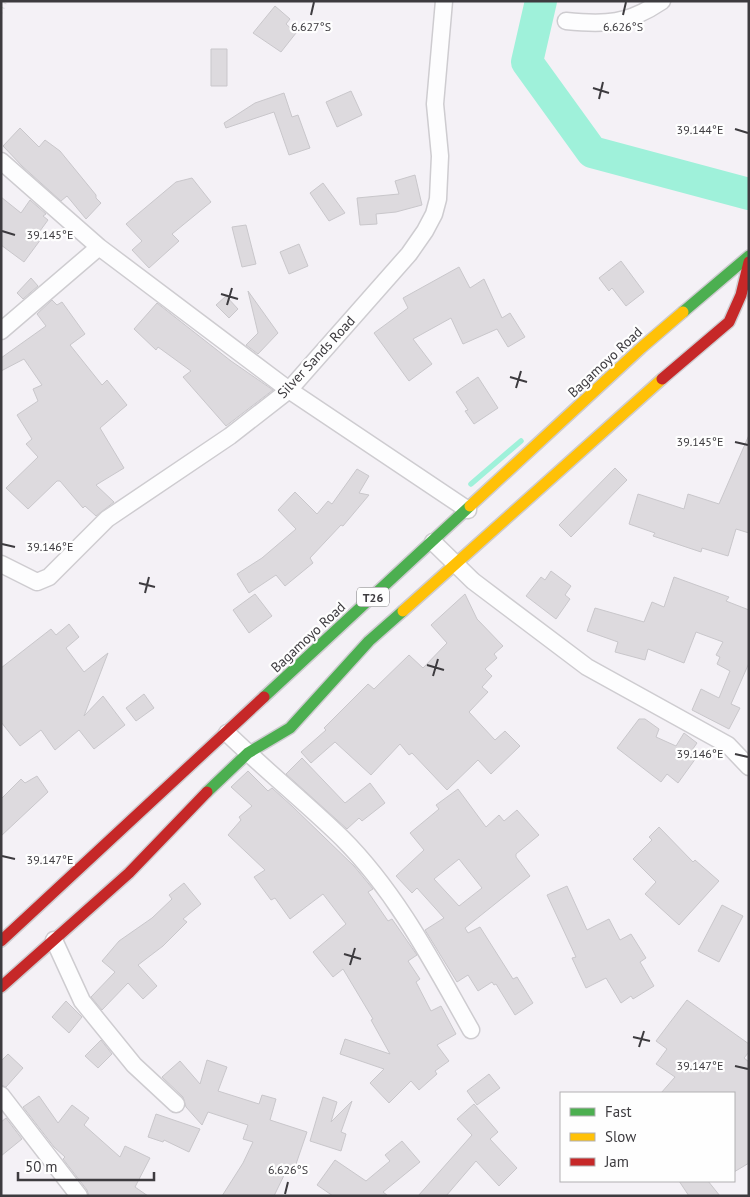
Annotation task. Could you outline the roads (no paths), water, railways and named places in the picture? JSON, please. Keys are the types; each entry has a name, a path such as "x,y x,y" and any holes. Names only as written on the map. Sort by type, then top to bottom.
{"main road":[{"name":"Bagamoyo Road","path":"1,941 641,348 749,256"},
{"path":"1,987 129,873 226,772 248,753 290,728 369,641 619,416 729,322 740,295 749,262"}],"street":[{"name":"Silver Sands Road","path":"1,564 37,582 49,577 107,519 230,436 289,390 409,254 434,214 438,199 440,156 435,104 444,1"},
{"path":"566,20 610,23 625,21 646,12 662,1"},
{"path":"1,161 99,248 289,390 468,510"},
{"path":"1,331 99,248"},
{"path":"433,542 473,581 587,667 728,746 749,766"},
{"path":"226,733 342,838 369,870 398,906 471,1030"},
{"path":"54,940 82,1001 134,1064 176,1104"},
{"path":"1,1095 80,1196"}],"waterway":[{"path":"541,1 527,62 592,152 749,194"},
{"path":"471,484 521,441"}]}
